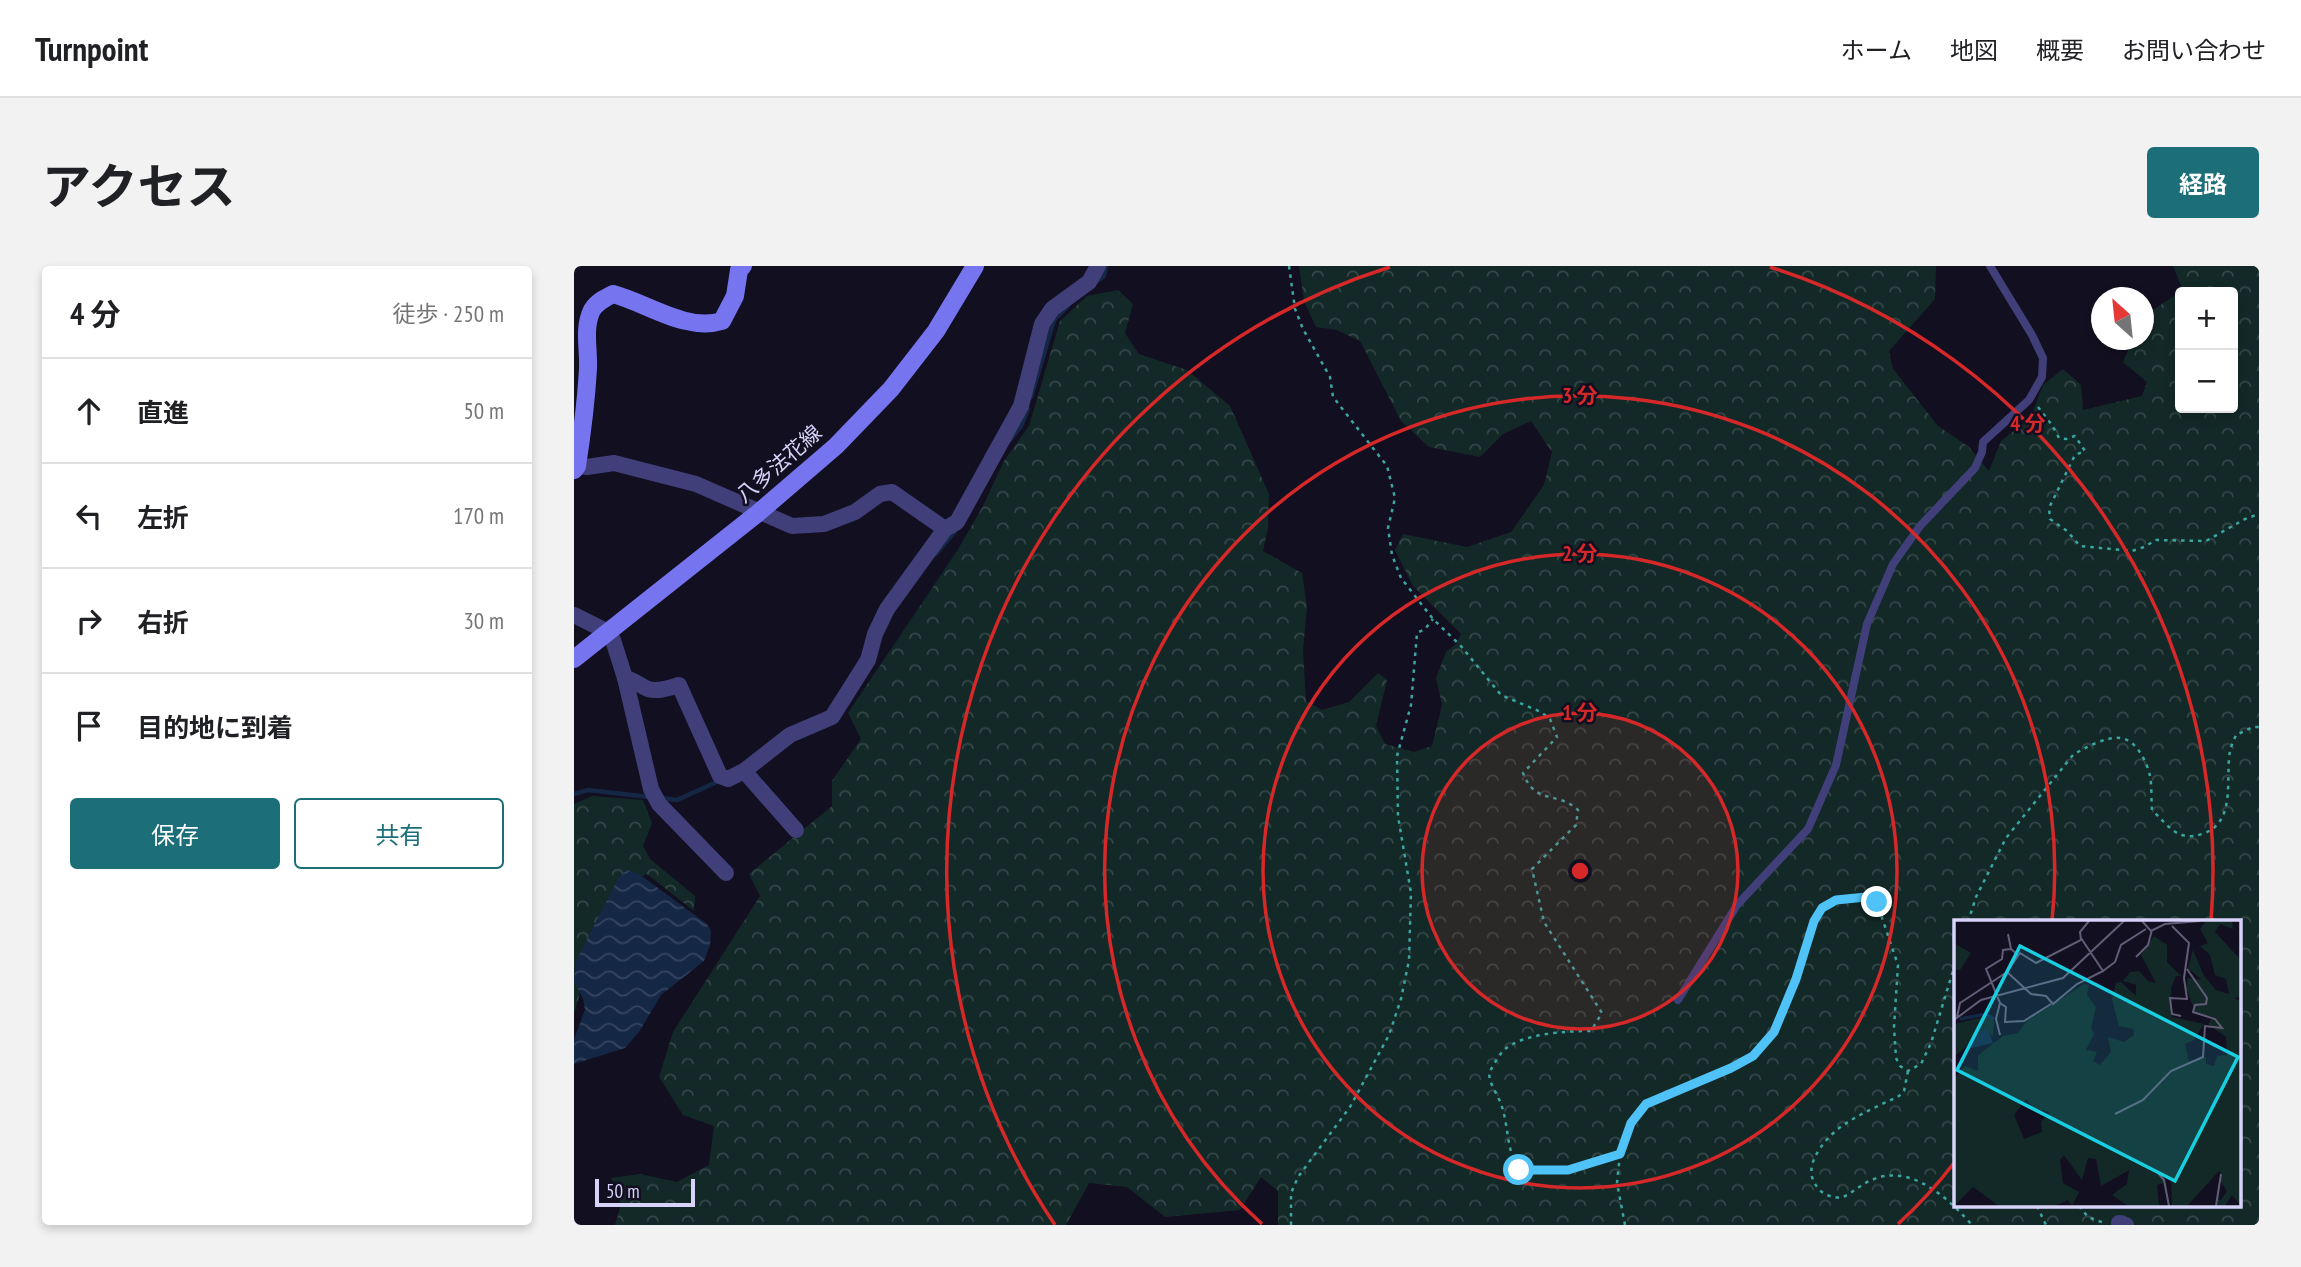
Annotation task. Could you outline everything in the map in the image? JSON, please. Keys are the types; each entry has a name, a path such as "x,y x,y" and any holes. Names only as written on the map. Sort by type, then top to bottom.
{"main road":[{"path":"575,468 584,416 588,365 581,327 601,300 613,294 632,299 670,316 709,325 722,321 735,296 739,271 743,266"},
{"name":"八多法花線","path":"574,659 758,513 836,446 891,389 936,331 975,266"}],"street":[{"path":"625,678 633,679 647,689 659,690 679,685 720,776 728,779 744,771 790,735 832,717 868,660 875,634 887,609 945,529 957,522 1021,406 1042,324 1052,309 1089,282 1098,266"},
{"path":"575,468 614,463 696,484 792,526 824,524 855,512 880,494 892,492 945,529"},
{"path":"574,615 607,632 614,640 651,789 659,804 726,873"},
{"path":"744,771 796,830"}],"lane":[{"path":"1678,1000 1737,905 1808,829 1836,765 1867,624 1893,564 1920,526 1975,468 1983,442 2029,400 2042,377 2043,358 1990,266"}],"path":[{"path":"1289,266 1295,309 1330,377 1333,397 1387,466 1395,498 1388,528 1392,555 1401,578 1433,619 1460,645 1501,695 1541,712 1550,719 1557,737 1523,773 1529,787 1535,792 1570,804 1577,810 1576,825 1532,869 1544,922 1602,1013 1591,1031 1559,1031 1516,1043 1504,1050 1489,1073 1490,1084 1501,1104 1511,1158 1519,1170 1568,1170 1620,1154"},
{"path":"2029,400 2040,409 2059,438 2075,436 2085,451 2075,455 2049,508 2050,519 2067,531 2080,546 2133,551 2156,540 2206,541 2259,514"},
{"path":"1291,1225 1291,1193 1298,1177 1350,1107 1389,1035 1401,999 1409,961 1411,893 1398,816 1397,756 1411,705 1417,633 1425,629 1433,619"},
{"path":"1969,920 1976,897 2006,838 2073,755 2087,746 2120,737 2133,743 2150,775 2152,810 2179,836 2192,837 2212,831 2222,818 2228,799 2230,750 2236,735 2259,727"},
{"path":"1625,1225 1617,1183 1620,1154 1631,1123 1646,1104 1753,1056 1774,1032 1796,979 1814,921 1822,908 1836,900 1866,897 1877,902 1898,965 1894,1027 1896,1058 1900,1066 1908,1071"},
{"path":"1908,1071 1921,1064 1931,1043 1954,968"},
{"path":"1908,1071 1904,1091 1899,1096 1833,1133 1812,1162 1812,1179 1823,1194 1841,1198 1871,1180 1885,1175 1901,1175 1927,1186 1954,1208"},
{"path":"1954,1208 1972,1225"},
{"path":"2038,1208 2046,1225"},
{"path":"2081,1208 2088,1217 2100,1223 2122,1224"}],"green space":[{"path":"1299,266 1936,266 1935,299 1889,351 1893,369 1938,426 1969,447 1989,471 2001,441 2031,417 2043,385 2063,369 2081,385 2083,410 2142,396 2147,382 2123,362 2128,350 2154,350 2154,309 2175,295 2175,413 2238,413 2238,287 2182,287 2173,266 2259,266 2259,1225 1278,1225 1278,1191 1261,1177 1240,1210 1165,1217 1127,1187 1089,1183 1066,1225 615,1225 621,1204 611,1178 640,1174 677,1182 709,1165 714,1126 683,1115 659,1077 673,1032 760,896 749,874 832,806 832,781 861,739 848,713 957,551 983,506 1004,461 1029,426 1060,321 1087,296 1118,290 1133,304 1125,333 1139,354 1187,370 1230,406 1269,494 1268,528 1263,551 1302,573 1307,607 1303,650 1306,701 1322,710 1349,702 1378,673 1387,680 1376,726 1385,744 1414,752 1432,746 1442,705 1436,678 1446,652 1456,644 1461,634 1413,586 1395,550 1403,534 1467,547 1511,532 1544,485 1552,452 1531,421 1503,434 1480,457 1429,447 1401,421 1360,341 1337,330 1316,327 1304,301"},
{"path":"592,796 643,800 652,823 643,846 650,859 695,896 694,911 647,874 625,884 583,962 579,997 574,1013 574,804"}],"water":[{"path":"627,870 639,874 707,924 711,931 710,945 704,961 661,995 639,1032 625,1048 574,1064 574,1039 585,1010 574,981 576,961 619,877"}],"waterway":[{"path":"1096,282 1104,276 1106,266"},
{"path":"1031,397 1054,320 1068,306"},
{"path":"1010,440 1021,426 1028,409"},
{"path":"936,554 955,531"},
{"path":"661,798 677,800 721,780"},
{"path":"574,794 588,790 649,797"}],"route":[{"path":"1519,1170 1568,1170 1620,1154 1631,1123 1646,1104 1753,1056 1774,1032 1796,979 1814,921 1822,908 1836,900 1866,897 1877,902"}]}
